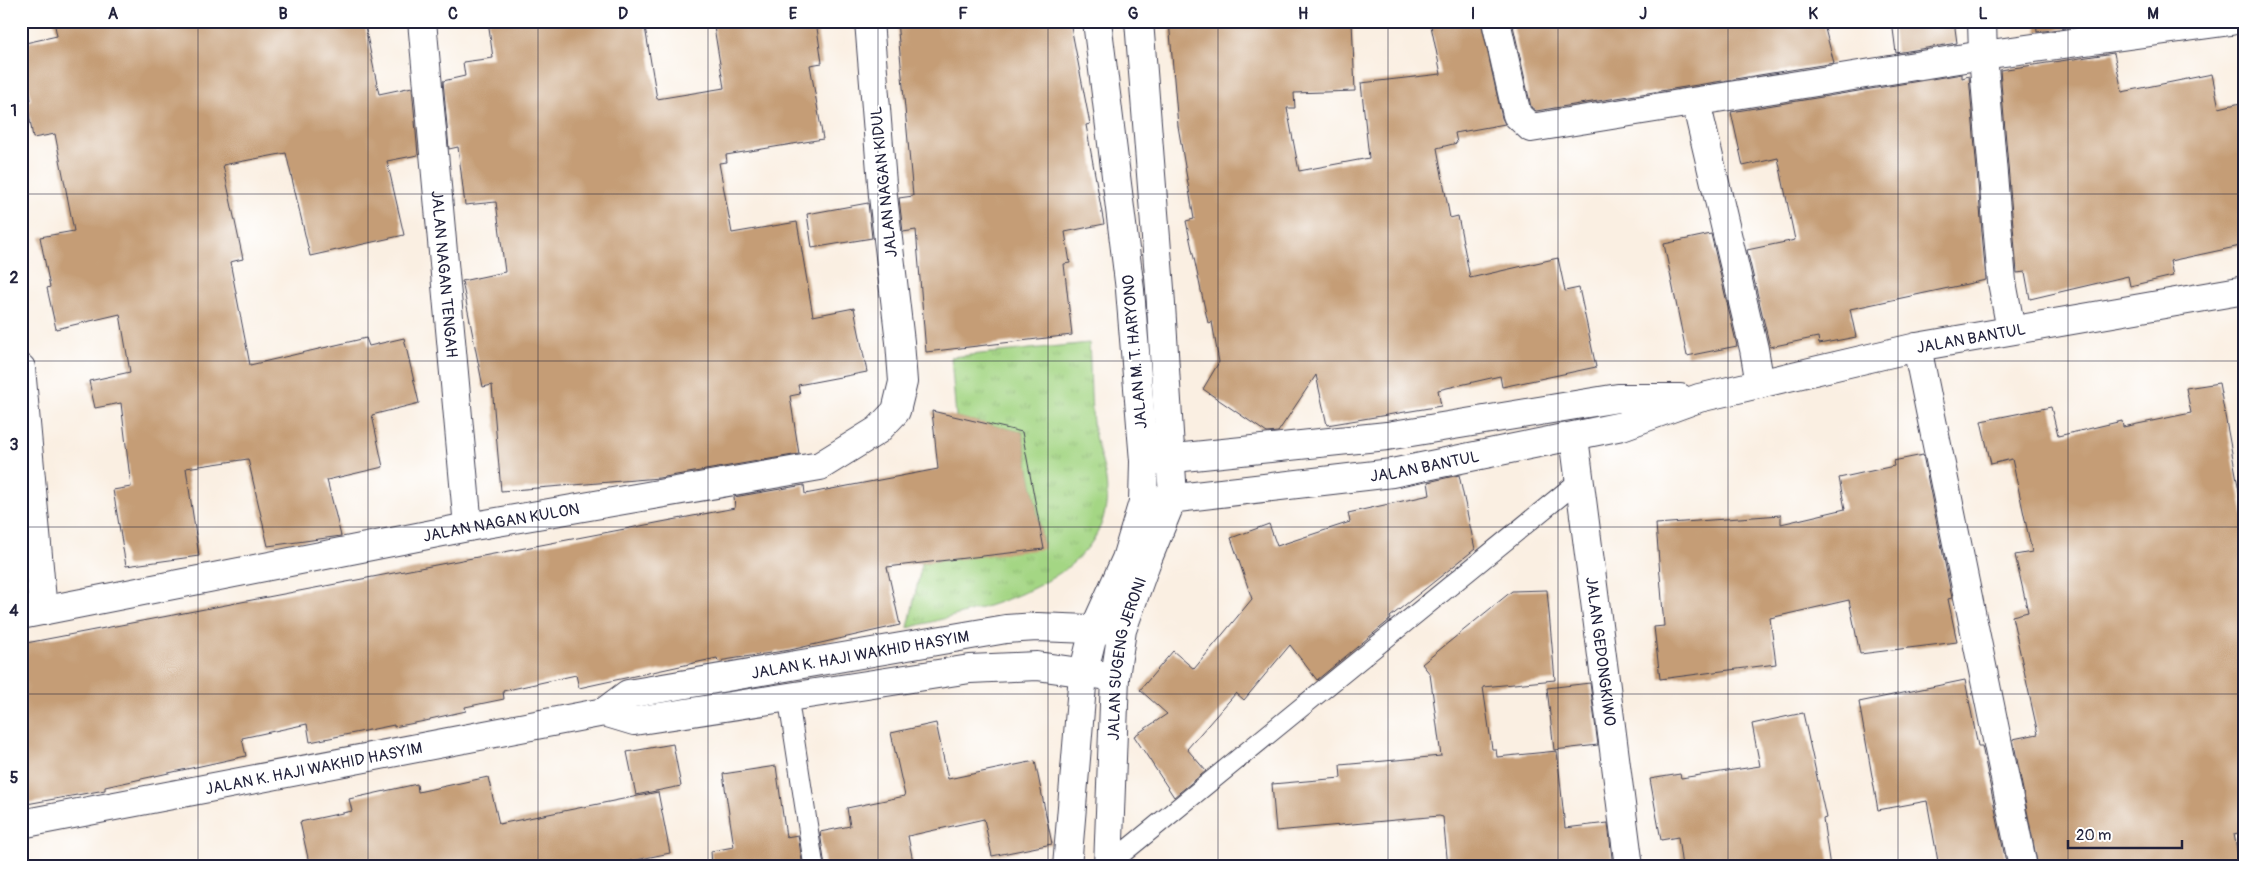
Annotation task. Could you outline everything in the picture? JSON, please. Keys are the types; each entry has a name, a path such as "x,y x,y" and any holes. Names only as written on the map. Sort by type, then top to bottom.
{"main road":[{"name":"JALAN NAGAN TENGAH","path":"422,21 468,527"},
{"name":"JALAN NAGAN KIDUL","path":"868,21 883,196 900,342"},
{"name":"JALAN M. T. HARYONO","path":"1083,674 1094,630 1126,559 1144,502 1144,461 1130,290 1097,21"},
{"name":"JALAN M. T. HARYONO","path":"1139,21 1172,458"},
{"path":"1496,21 1517,115 1531,128 1983,56 2231,21"},
{"path":"1982,21 1983,56 2002,282 2011,330"},
{"path":"1696,102 1754,349 1760,384"},
{"name":"JALAN BANTUL","path":"1144,502 1392,473 1622,426 1700,398 1917,347 2245,290"},
{"name":"JALAN NAGAN KULON","path":"32,613 468,527 820,466 866,439 878,430 896,411 903,382 900,342"},
{"path":"1917,347 2023,867"},
{"path":"21,368 32,613"},
{"name":"JALAN BANTUL","path":"1144,461 1387,436 1618,398 1700,398"},
{"name":"JALAN GEDONGKIWO","path":"1574,437 1629,867"},
{"name":"JALAN SUGENG JERONI","path":"1108,866 1115,677 1122,630 1146,563 1173,498 1172,458"},
{"name":"JALAN K. HAJI WAKHID HASYIM","path":"21,824 604,712 628,694 1006,629 1037,627 1122,630"},
{"name":"JALAN K. HAJI WAKHID HASYIM","path":"604,712 634,721 970,669 1037,666 1115,677"},
{"path":"1067,867 1083,674"}],"lane":[{"path":"1108,866 1580,480"},
{"path":"788,697 814,867"}],"green space":[{"path":"1089,343 1094,431 1106,477 1107,494 1101,525 1085,551 1062,572 1033,588 1001,602 908,628 922,563 1044,548 1022,432 956,417 951,357"}],"building":[{"path":"54,21 153,21 155,30 200,21 364,21 379,94 412,87 418,155 387,161 404,235 310,256 286,153 223,165 243,259 230,262 250,365 366,338 369,346 404,338 419,403 372,415 383,467 327,480 341,536 268,546 248,459 186,468 199,556 126,566 113,490 131,487 121,403 95,408 89,381 130,372 120,314 56,329 47,288 50,287 40,237 74,231 55,134 33,138 27,101 31,100 21,44 57,36"},
{"path":"488,21 644,21 657,99 724,88 713,21 816,21 822,63 810,65 823,139 726,155 727,162 719,163 732,233 797,222 813,316 854,308 867,372 798,385 800,394 790,396 799,454 659,478 501,491 492,385 483,387 462,281 505,272 496,202 465,205 458,147 449,149 443,81 465,76 463,62 493,58"},
{"path":"897,21 1070,21 1090,124 1086,125 1104,224 1065,232 1070,263 1064,264 1072,335 926,352 916,230 903,232 899,198 913,196"},
{"path":"1169,21 1352,21 1355,91 1294,93 1295,108 1287,108 1299,171 1369,158 1361,83 1441,74 1430,21 1481,21 1502,118 1505,124 1455,133 1457,143 1437,148 1450,218 1458,216 1470,278 1558,258 1565,291 1579,288 1596,367 1502,387 1500,376 1438,390 1441,406 1327,425 1316,375 1278,432 1267,433 1203,389 1219,362 1212,322 1208,323 1186,221 1194,219 1178,126"},
{"path":"1512,21 1823,21 1834,63 1536,111 1531,107"},
{"path":"1892,21 1954,21 1957,43 1896,53"},
{"path":"2036,21 2066,21 2066,28 2037,32"},
{"path":"2114,53 2122,92 2212,74 2219,108 2245,102 2245,245 2170,261 2173,276 2130,286 2128,276 2030,299 2025,272 2017,273 2000,70"},
{"path":"1962,74 1962,78 1969,76 1986,280 1850,309 1856,337 1819,344 1818,337 1770,347 1747,250 1795,240 1778,158 1743,166 1731,112"},
{"path":"868,203 872,238 812,248 807,214"},
{"path":"1711,234 1737,346 1687,356 1664,244"},
{"path":"2219,383 2245,523 2245,816 2239,817 2242,832 2234,834 2240,867 2038,867 2013,739 2038,734 2012,616 2028,612 2015,555 2032,552 2012,459 1991,464 1981,421 2051,407 2058,436 2122,421 2123,427 2191,413 2186,388"},
{"path":"932,411 1022,432 1044,549 887,567 900,625 790,650 718,661 717,658 579,688 576,675 503,691 504,699 465,707 466,711 430,720 394,727 394,725 310,742 307,724 242,738 246,756 105,787 105,790 21,805 21,644 735,508 734,497 804,485 805,494 938,469"},
{"path":"1923,455 1952,598 1948,599 1957,642 1860,654 1849,600 1770,618 1776,664 1660,679 1654,627 1664,626 1656,524 1781,515 1781,524 1845,509 1839,478 1894,466 1893,461"},
{"path":"1459,475 1475,549 1390,617 1391,619 1317,680 1290,645 1244,700 1236,693 1187,749 1206,771 1174,797 1134,736 1167,714 1140,690 1173,651 1194,669 1252,599 1231,538 1269,524 1277,546 1350,522 1348,513 1430,495 1428,482"},
{"path":"1547,590 1555,680 1483,687 1492,749 1496,749 1497,757 1557,751 1565,828 1608,823 1613,867 1448,867 1443,817 1439,816 1276,831 1272,784 1341,778 1340,765 1441,756 1430,674 1422,664 1512,591"},
{"path":"1965,680 1978,746 1982,746 2007,867 1939,867 1927,801 1878,810 1859,702"},
{"path":"1590,683 1598,745 1554,750 1547,688"},
{"path":"1803,713 1826,818 1823,819 1830,867 1682,867 1678,837 1661,840 1650,779 1680,774 1681,778 1760,766 1752,724"},
{"path":"936,723 948,779 1035,761 1052,844 992,856 984,819 908,836 914,867 825,867 820,832 850,826 847,808 905,796 891,733"},
{"path":"673,744 681,786 636,795 627,752"},
{"path":"776,766 786,837 798,835 803,867 712,867 711,851 734,847 723,774"},
{"path":"488,777 499,824 658,792 670,853 602,867 310,867 300,822 352,811 349,799 417,784 418,792"}]}
